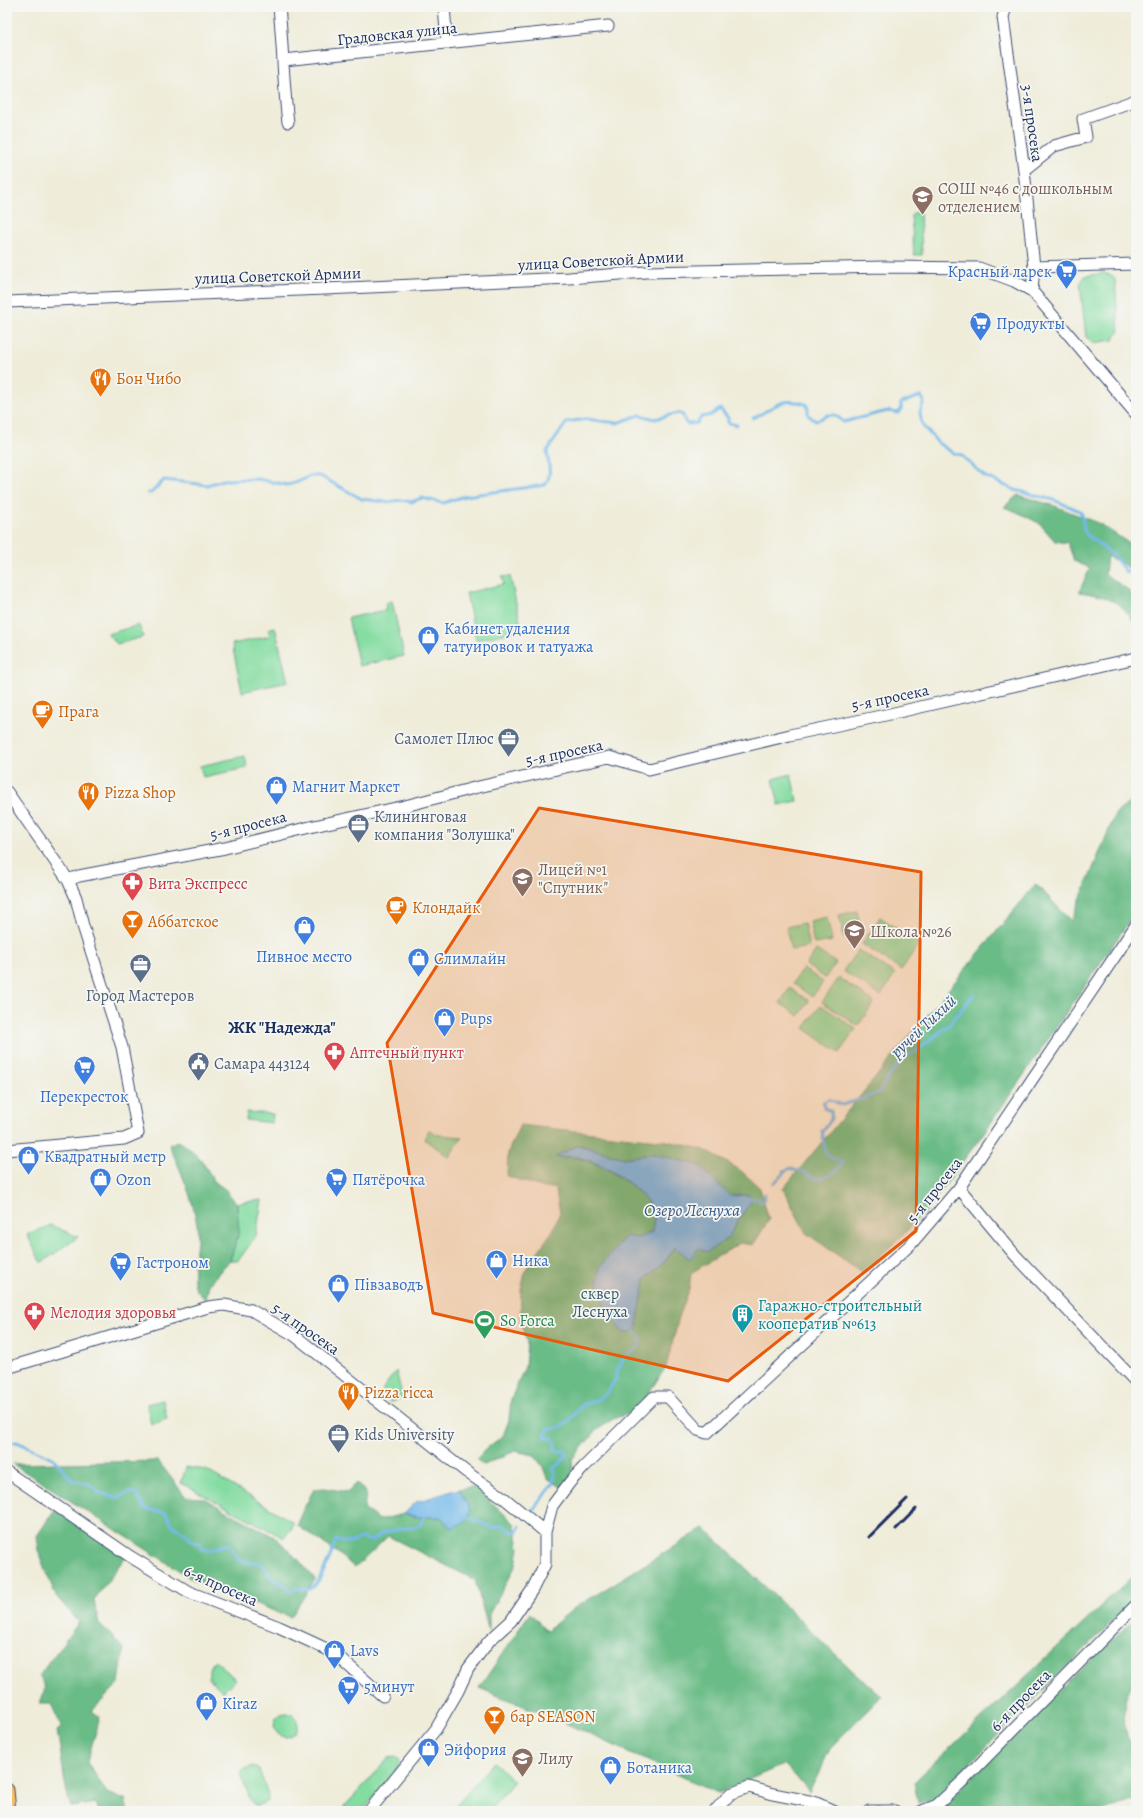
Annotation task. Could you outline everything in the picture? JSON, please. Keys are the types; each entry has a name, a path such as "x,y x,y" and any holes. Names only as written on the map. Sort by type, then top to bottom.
{"main road":[{"path":"7,1790 9,1811"}],"street":[{"path":"279,7 284,60 284,95 288,122"},
{"path":"444,7 448,43"},
{"name":"3-я просека","path":"1006,7 1003,17 1024,170 1034,267 1032,291"},
{"name":"Градовская улица","path":"284,60 608,26"},
{"path":"1024,170 1054,146 1086,137 1084,119 1136,100"},
{"path":"1034,267 1136,264"},
{"name":"улица Советской Армии","path":"7,302 417,285 646,272 885,267 979,268 1014,281 1032,291 1136,414"},
{"name":"5-я просека","path":"68,880 79,876 225,848 609,757 649,769 790,734 881,716 1136,658"},
{"path":"7,792 68,880 76,898 83,926 122,1047 138,1133 124,1139 7,1150"},
{"name":"5-я просека","path":"7,1368 208,1307 224,1304 240,1307 263,1316 294,1335 465,1471 504,1498 545,1532 552,1506 570,1482 654,1397 668,1397 698,1430 707,1433 911,1244 959,1188 1136,925"},
{"path":"959,1188 1015,1255 1136,1382"},
{"name":"6-я просека","path":"7,1472 131,1557 189,1592 279,1627 333,1652 384,1696"},
{"path":"369,1811 436,1729 458,1691 468,1669 489,1641 511,1620 532,1590 545,1564 545,1532"},
{"name":"6-я просека","path":"922,1811 937,1805 965,1779 1136,1605"},
{"path":"715,1811 730,1794 749,1787 773,1794 814,1802 834,1811"},
{"path":"869,1811 895,1811"}],"highlighted area":[{"path":"539,808 921,872 916,1231 728,1381 433,1313 387,1043"}],"green space":[{"path":"913,213 920,214 922,255 914,255 911,215"},
{"path":"1104,273 1113,276 1115,280 1119,332 1113,340 1094,343 1086,337 1080,284 1085,276"},
{"path":"1018,495 1055,506 1100,524 1136,548 1136,575 1122,563 1107,556 1105,574 1127,589 1136,600 1136,627 1125,611 1113,601 1097,595 1079,592 1090,568 1074,561 1068,543 1055,541 1039,523 1004,507"},
{"path":"510,576 522,630 476,640 466,593 504,584 502,577"},
{"path":"392,601 404,656 359,666 348,618 386,610 385,603"},
{"path":"139,625 143,637 117,644 107,634"},
{"path":"275,627 288,682 242,692 232,644 270,636 268,629"},
{"path":"245,756 247,768 203,777 200,766"},
{"path":"791,774 797,801 779,805 773,779"},
{"path":"1136,798 1136,911 988,1127 924,1214 863,1273 806,1233 783,1189 1036,884 1071,921 1116,813"},
{"path":"857,911 862,934 844,938 839,915"},
{"path":"827,917 832,941 814,944 809,921"},
{"path":"880,917 919,944 901,970 862,944"},
{"path":"804,923 809,947 791,950 786,927"},
{"path":"816,950 836,963 825,978 806,965"},
{"path":"858,950 895,974 881,996 843,971"},
{"path":"803,968 823,982 812,997 793,983"},
{"path":"839,978 874,1002 858,1026 822,1002"},
{"path":"790,988 809,1001 799,1016 780,1003"},
{"path":"821,1005 856,1029 839,1053 804,1028"},
{"path":"247,1112 273,1114 272,1123 246,1120"},
{"name":"сквер Леснуха","path":"520,1125 667,1141 703,1149 740,1170 760,1188 769,1220 753,1245 740,1243 691,1273 689,1290 679,1317 666,1367 649,1392 640,1410 613,1419 596,1431 572,1459 573,1474 563,1488 547,1478 543,1467 534,1455 515,1451 483,1465 476,1459 488,1447 503,1436 509,1420 511,1399 525,1367 527,1342 520,1320 521,1289 526,1269 553,1230 560,1212 555,1188 544,1188 507,1176 508,1152","holes":["579,1145 624,1158 654,1154 699,1165 730,1196 749,1195 751,1202 728,1238 699,1248 675,1247 666,1261 645,1279 636,1330 638,1238 652,1232 655,1212 636,1188 602,1166 576,1157 556,1157"]},
{"path":"429,1130 439,1135 462,1137 449,1157 424,1139"},
{"path":"177,1141 188,1147 200,1158 215,1182 226,1190 237,1204 239,1233 230,1260 209,1284 206,1300 197,1291 195,1285 194,1268 197,1224 195,1214 186,1184 169,1145"},
{"path":"262,1200 256,1236 238,1261 230,1260 239,1231 236,1203"},
{"path":"51,1225 78,1237 41,1263 27,1234"},
{"path":"396,1371 403,1398 390,1402 383,1394 383,1388"},
{"path":"163,1400 167,1419 151,1425 147,1404"},
{"path":"158,1461 186,1497 203,1498 276,1538 296,1557 315,1579 291,1617 194,1580 13,1464"},
{"path":"186,1467 206,1470 293,1522 292,1528 284,1538 181,1483"},
{"path":"357,1483 366,1493 364,1509 379,1520 404,1514 419,1517 441,1517 471,1511 459,1489 475,1487 514,1523 519,1547 516,1565 489,1614 489,1632 475,1580 388,1536 355,1568 338,1553 298,1526 300,1516 314,1489 324,1488 348,1492"},
{"path":"55,1509 126,1556 94,1600 99,1624 124,1648 119,1683 92,1711 100,1717 87,1762 107,1793 125,1800 128,1811 99,1811 96,1803 71,1807 64,1779 57,1731 62,1727 51,1704 39,1704 44,1693 44,1682 39,1676 79,1622 56,1596 40,1557 37,1536"},
{"path":"704,1528 855,1673 882,1696 831,1747 809,1792 785,1764 718,1793 565,1723 479,1688 530,1613 547,1631 573,1609"},
{"path":"1136,1573 1136,1598 935,1798 918,1803 914,1782"},
{"path":"1136,1616 1136,1674 1128,1693 1123,1717 1127,1736 1136,1752 1136,1800 1101,1811 1025,1811 1003,1804 980,1807 973,1811 938,1811 1035,1714"},
{"path":"215,1660 235,1679 223,1692 209,1678 209,1669"},
{"path":"286,1713 295,1716 298,1725 295,1734 286,1737 277,1734 274,1725 277,1716"},
{"path":"395,1757 399,1759 400,1764 363,1811 344,1811 344,1807 389,1758"},
{"path":"494,1762 514,1781 490,1811 458,1811 454,1807"},
{"path":"253,1766 258,1768 269,1796 268,1801 257,1806 252,1803 240,1775 243,1770"}],"water":[{"name":"Озеро Леснуха","path":"579,1145 624,1158 654,1154 699,1165 730,1196 749,1195 751,1202 728,1238 707,1252 699,1248 690,1259 674,1247 666,1261 645,1279 636,1330 625,1333 619,1328 609,1313 601,1295 598,1278 599,1270 626,1236 638,1238 652,1232 655,1212 640,1193 621,1177 611,1171 588,1160 576,1157 555,1157"},
{"path":"459,1489 471,1511 465,1522 451,1528 441,1517 419,1517 404,1514 416,1502"}],"waterway":[{"path":"753,418 778,404 789,401 806,404 808,408 808,415 816,421 828,415 835,415 844,422 889,411 898,413 901,410 901,403 921,396 924,401 920,412 921,421 924,427 938,443 953,453 961,455 984,476 1015,490 1054,500 1080,511 1084,530 1087,535 1114,556 1126,572 1136,573"},
{"path":"148,493 151,493 164,480 207,485 224,480 258,479 287,485 298,482 310,476 320,476 362,499 386,502 402,500 411,502 422,498 443,503 465,496 545,485 549,477 547,451 567,422 586,419 617,423 640,415 655,419 678,413 683,415 685,422 688,424 697,423 701,417 711,415 720,409 728,418 728,423 737,425"},
{"name":"ручей Тихий","path":"774,1183 784,1171 792,1168 817,1179 835,1172 843,1162 831,1158 825,1151 822,1131 831,1118 831,1111 824,1108 823,1102 829,1099 842,1105 879,1092 889,1076 906,1056 915,1052 949,1025 974,994"},
{"name":"ручей Тихий","path":"747,1197 751,1199 757,1198 761,1202 764,1200 765,1194"},
{"name":"ручей Тихий","path":"530,1514 553,1484 555,1473 553,1467 560,1464 567,1455 565,1450 559,1452 556,1450 553,1438 546,1438 545,1435 549,1429 555,1429 566,1424 583,1404 595,1401 605,1395 616,1379 616,1373 623,1360 628,1354 638,1348 641,1339 633,1328"},
{"name":"ручей Тихий","path":"7,1443 17,1442 53,1458 73,1481 88,1483 100,1493 117,1498 126,1493 136,1493 144,1507 149,1510 166,1513 172,1525 185,1533 193,1542 200,1543 202,1549 210,1550 227,1544 240,1561 262,1564 273,1579 293,1591 297,1588 308,1590 314,1586 326,1567 336,1540 348,1542 361,1538 372,1541 382,1533 421,1525 425,1515"},
{"name":"ручей Тихий","path":"465,1516 494,1528 502,1525 513,1532 517,1531 520,1526"}],"railway":[{"path":"869,1537 907,1499"},
{"path":"896,1529 916,1509"}],"place":[{"name":"СОШ №46 с дошкольным отделением","path":"922,216"},
{"name":"Красный ларек","path":"1067,290"},
{"name":"Продукты","path":"981,342"},
{"name":"Бон Чибо","path":"101,398"},
{"name":"Кабинет удаления татуировок и татуажа","path":"428,656"},
{"name":"Прага","path":"43,730"},
{"name":"Самолет Плюс","path":"509,758"},
{"name":"Магнит Маркет","path":"277,806"},
{"name":"Pizza Shop","path":"89,812"},
{"name":"Клининговая компания \"Золушка\"","path":"358,844"},
{"name":"Лицей №1 \"Спутник\"","path":"523,898"},
{"name":"Вита Экспресс","path":"132,902"},
{"name":"Клондайк","path":"397,926"},
{"name":"Аббатское","path":"133,940"},
{"name":"Пивное место","path":"304,946"},
{"name":"Школа №26","path":"855,950"},
{"name":"Слимлайн","path":"418,978"},
{"name":"Город Мастеров","path":"140,984"},
{"name":"Pups","path":"444,1038"},
{"name":"Аптечный пункт","path":"334,1072"},
{"name":"Самара 443124","path":"199,1082"},
{"name":"Перекресток","path":"84,1086"},
{"name":"Квадратный метр","path":"28,1176"},
{"name":"Ozon","path":"100,1198"},
{"name":"Пятёрочка","path":"337,1198"},
{"name":"Ника","path":"496,1280"},
{"name":"Гастроном","path":"121,1282"},
{"name":"Пiвзаводъ","path":"338,1304"},
{"name":"Мелодия здоровья","path":"34,1332"},
{"name":"Гаражно-строительный кооператив №613","path":"743,1334"},
{"name":"So Forca","path":"485,1340"},
{"name":"Pizza ricca","path":"348,1412"},
{"name":"Kids University","path":"338,1454"},
{"name":"Lavs","path":"334,1670"},
{"name":"5минут","path":"348,1706"},
{"name":"Kiraz","path":"206,1722"},
{"name":"бар SEASON","path":"495,1736"},
{"name":"Эйфория","path":"429,1768"},
{"name":"Лилу","path":"523,1778"},
{"name":"Ботаника","path":"611,1786"}],"district":[{"name":"ЖК \"Надежда\"","path":"282,1027"}]}
